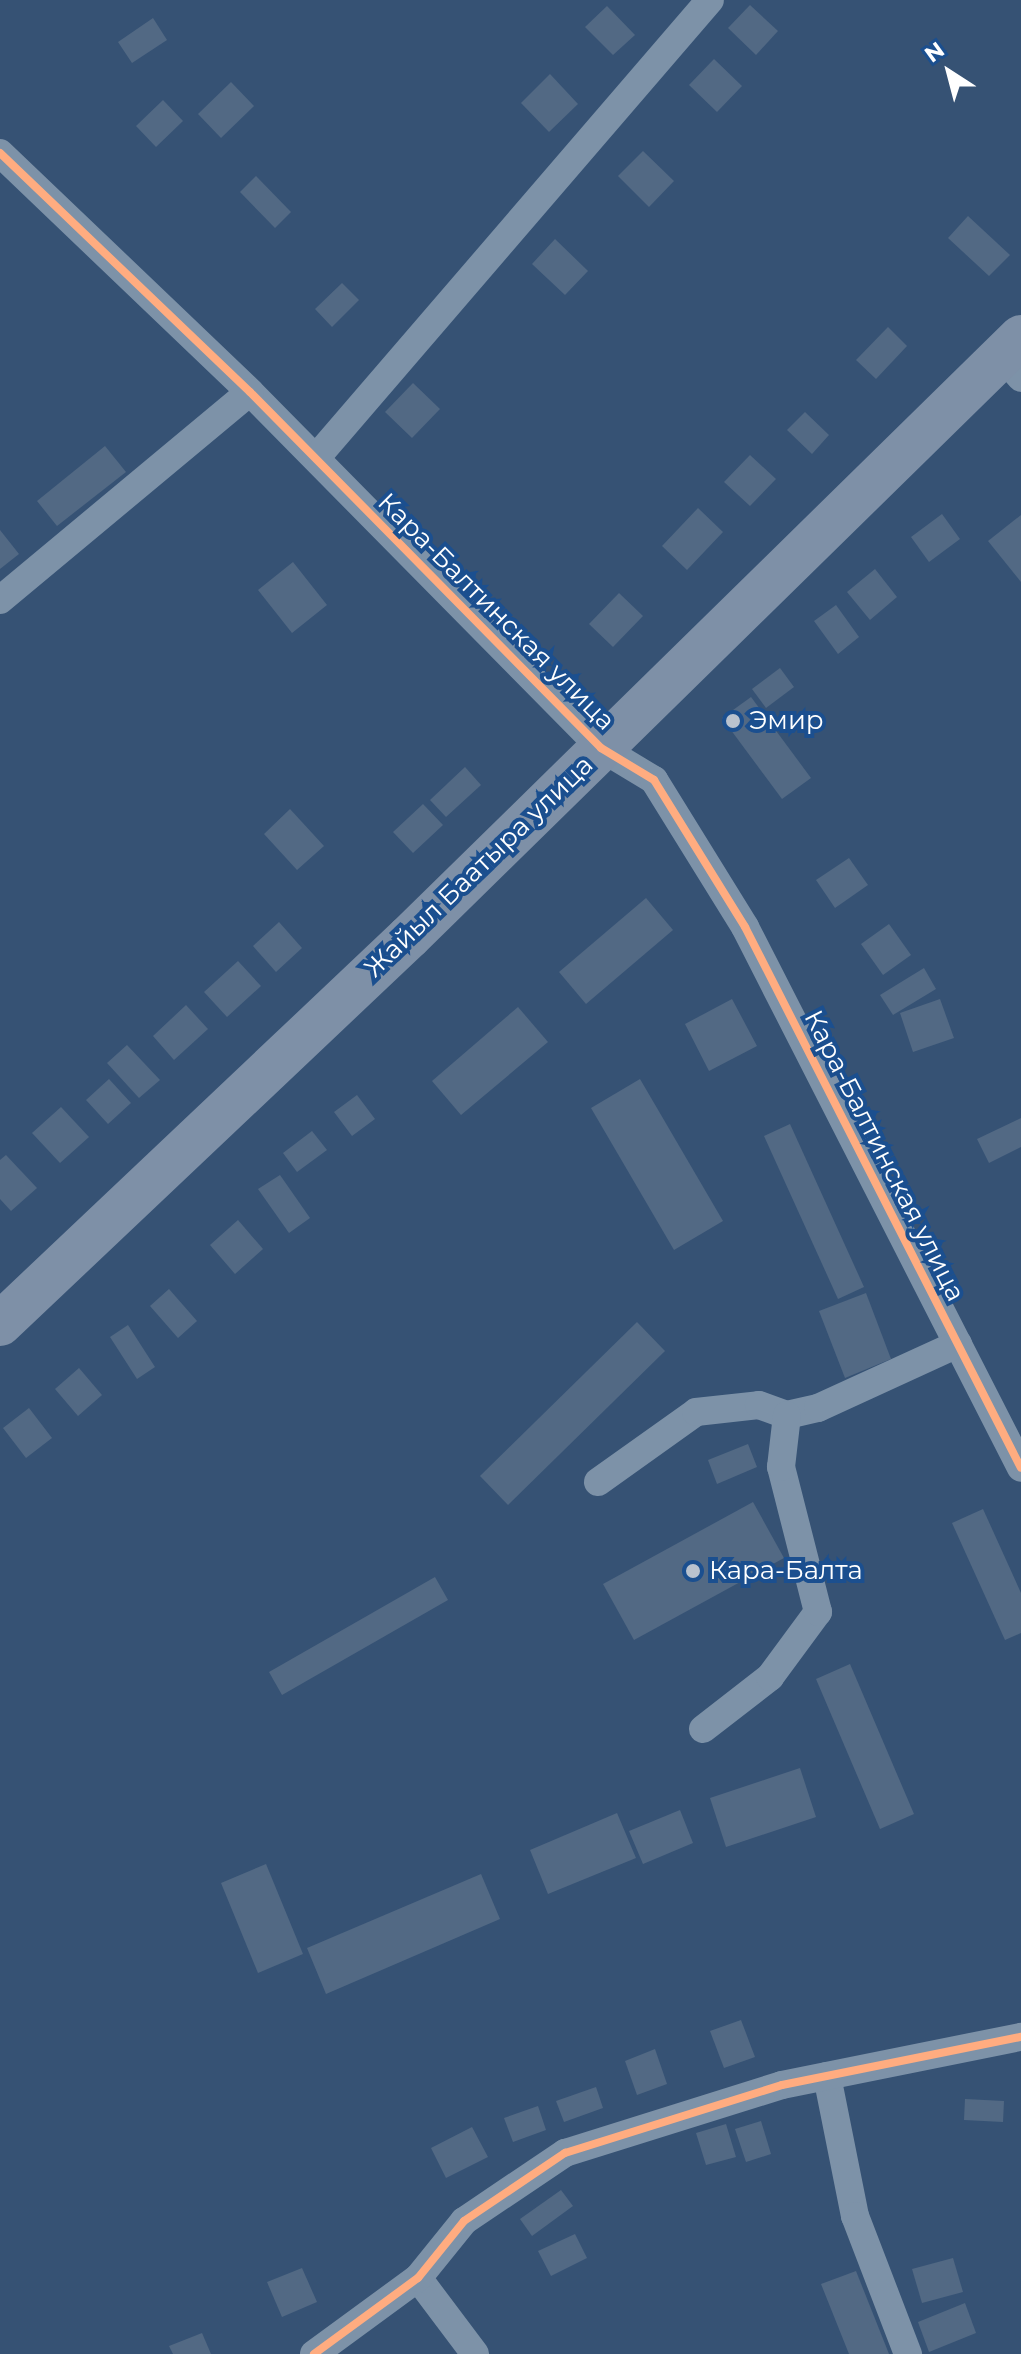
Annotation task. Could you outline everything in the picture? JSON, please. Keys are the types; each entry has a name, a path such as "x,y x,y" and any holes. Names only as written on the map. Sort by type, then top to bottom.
{"highway":[{"name":"Жайыл Баатыра улица","path":"0,1324 409,937 601,748 1015,357"}],"street":[{"path":"316,458 710,0"},
{"name":"Кара-Балтинская улица","path":"0,153 250,392 601,748 654,780 745,927 1021,1468"},
{"path":"0,600 250,392"},
{"path":"598,1482 696,1412 759,1405 787,1415 818,1408 958,1344"},
{"path":"703,1729 770,1677 818,1612 781,1467 787,1415"},
{"path":"314,2354 418,2278 464,2221 565,2153 782,2085 1021,2037"},
{"path":"827,2076 855,2216 908,2354"},
{"path":"418,2278 475,2354"}],"building":[{"path":"750,5 778,31 756,55 728,28"},
{"path":"607,6 635,35 613,55 585,27"},
{"path":"153,18 167,40 132,63 118,42"},
{"path":"714,59 742,86 717,112 689,85"},
{"path":"550,74 578,104 549,132 521,103"},
{"path":"231,82 254,106 221,138 198,114"},
{"path":"163,100 183,121 156,147 136,126"},
{"path":"643,151 674,181 649,207 618,176"},
{"path":"256,176 291,212 275,228 240,192"},
{"path":"968,216 1010,255 989,276 948,238"},
{"path":"555,239 588,271 565,295 532,264"},
{"path":"342,283 359,300 332,327 315,309"},
{"path":"888,327 907,346 876,379 856,360"},
{"path":"413,383 440,409 412,438 385,412"},
{"path":"805,412 829,435 812,454 787,430"},
{"path":"105,446 126,472 57,526 37,501"},
{"path":"750,455 776,479 750,506 724,482"},
{"path":"698,508 723,532 687,570 662,546"},
{"path":"942,514 960,539 929,562 911,537"},
{"path":"1021,515 1021,582 988,541"},
{"path":"0,530 19,554 0,569"},
{"path":"293,562 327,605 292,633 258,590"},
{"path":"875,569 897,597 870,620 847,592"},
{"path":"619,593 643,616 613,647 589,624"},
{"path":"836,605 859,637 838,654 814,621"},
{"path":"780,668 794,687 766,708 752,689"},
{"path":"751,697 811,778 782,799 722,718"},
{"path":"465,767 481,785 446,817 430,800"},
{"path":"423,804 443,825 413,853 393,832"},
{"path":"290,809 324,846 297,870 264,834"},
{"path":"849,858 868,885 835,908 816,880"},
{"path":"646,898 673,930 586,1004 559,972"},
{"path":"279,922 302,948 276,972 253,946"},
{"path":"889,924 911,955 883,975 861,944"},
{"path":"238,961 261,986 227,1017 204,992"},
{"path":"924,968 936,989 893,1015 880,995"},
{"path":"732,999 757,1046 709,1071 685,1024"},
{"path":"940,999 954,1038 913,1052 900,1013"},
{"path":"186,1005 208,1029 174,1060 153,1036"},
{"path":"518,1007 548,1042 461,1115 432,1081"},
{"path":"127,1045 160,1080 139,1098 107,1063"},
{"path":"109,1079 131,1103 108,1124 86,1100"},
{"path":"640,1079 723,1221 674,1250 591,1108"},
{"path":"357,1095 375,1119 352,1136 334,1112"},
{"path":"61,1107 89,1137 60,1163 32,1133"},
{"path":"1021,1118 1021,1147 989,1163 977,1139"},
{"path":"790,1124 864,1287 838,1299 764,1136"},
{"path":"312,1131 327,1150 297,1172 283,1153"},
{"path":"6,1155 37,1188 11,1211 0,1199 0,1160"},
{"path":"280,1175 310,1218 289,1233 258,1189"},
{"path":"238,1220 263,1249 235,1274 210,1245"},
{"path":"169,1289 197,1321 178,1338 150,1306"},
{"path":"866,1293 891,1359 845,1378 819,1311"},
{"path":"637,1322 665,1351 508,1505 480,1476"},
{"path":"128,1325 155,1367 137,1379 110,1337"},
{"path":"79,1368 102,1395 78,1416 55,1389"},
{"path":"29,1408 52,1438 26,1458 3,1428"},
{"path":"748,1444 757,1467 717,1484 708,1460"},
{"name":"Кара-Балта","path":"753,1502 784,1558 634,1640 603,1584"},
{"path":"983,1509 1021,1593 1021,1633 1005,1640 952,1523"},
{"path":"435,1577 448,1600 282,1695 269,1672"},
{"path":"850,1664 914,1814 880,1829 816,1679"},
{"path":"800,1768 816,1817 726,1847 710,1798"},
{"path":"680,1810 693,1843 643,1864 629,1831"},
{"path":"617,1813 636,1858 548,1894 530,1850"},
{"path":"266,1864 303,1954 258,1973 221,1883"},
{"path":"481,1874 500,1919 326,1994 307,1948"},
{"path":"741,2020 755,2057 724,2068 710,2031"},
{"path":"655,2049 667,2084 637,2095 625,2061"},
{"path":"596,2087 603,2108 564,2122 556,2101"},
{"path":"965,2099 1004,2101 1003,2122 964,2120"},
{"path":"538,2106 546,2130 513,2142 504,2118"},
{"path":"761,2121 771,2154 746,2162 735,2129"},
{"path":"726,2124 736,2157 706,2165 696,2133"},
{"path":"472,2127 488,2157 446,2178 431,2148"},
{"path":"561,2190 573,2206 532,2236 520,2219"},
{"path":"575,2234 587,2258 551,2276 538,2251"},
{"path":"953,2258 963,2292 922,2303 912,2269"},
{"path":"302,2268 317,2302 282,2317 267,2282"},
{"path":"856,2271 889,2354 849,2354 821,2284"},
{"path":"965,2303 976,2333 929,2352 918,2322"},
{"path":"202,2333 211,2354 173,2354 169,2346"}],"cycle path":[{"path":"0,153 250,392 601,748 654,780 745,927 1021,1468"},
{"path":"314,2354 418,2278 464,2221 565,2153 782,2085 1021,2037"}],"place":[{"name":"Эмир","path":"733,721"},
{"name":"Кара-Балта","path":"693,1571"}]}
